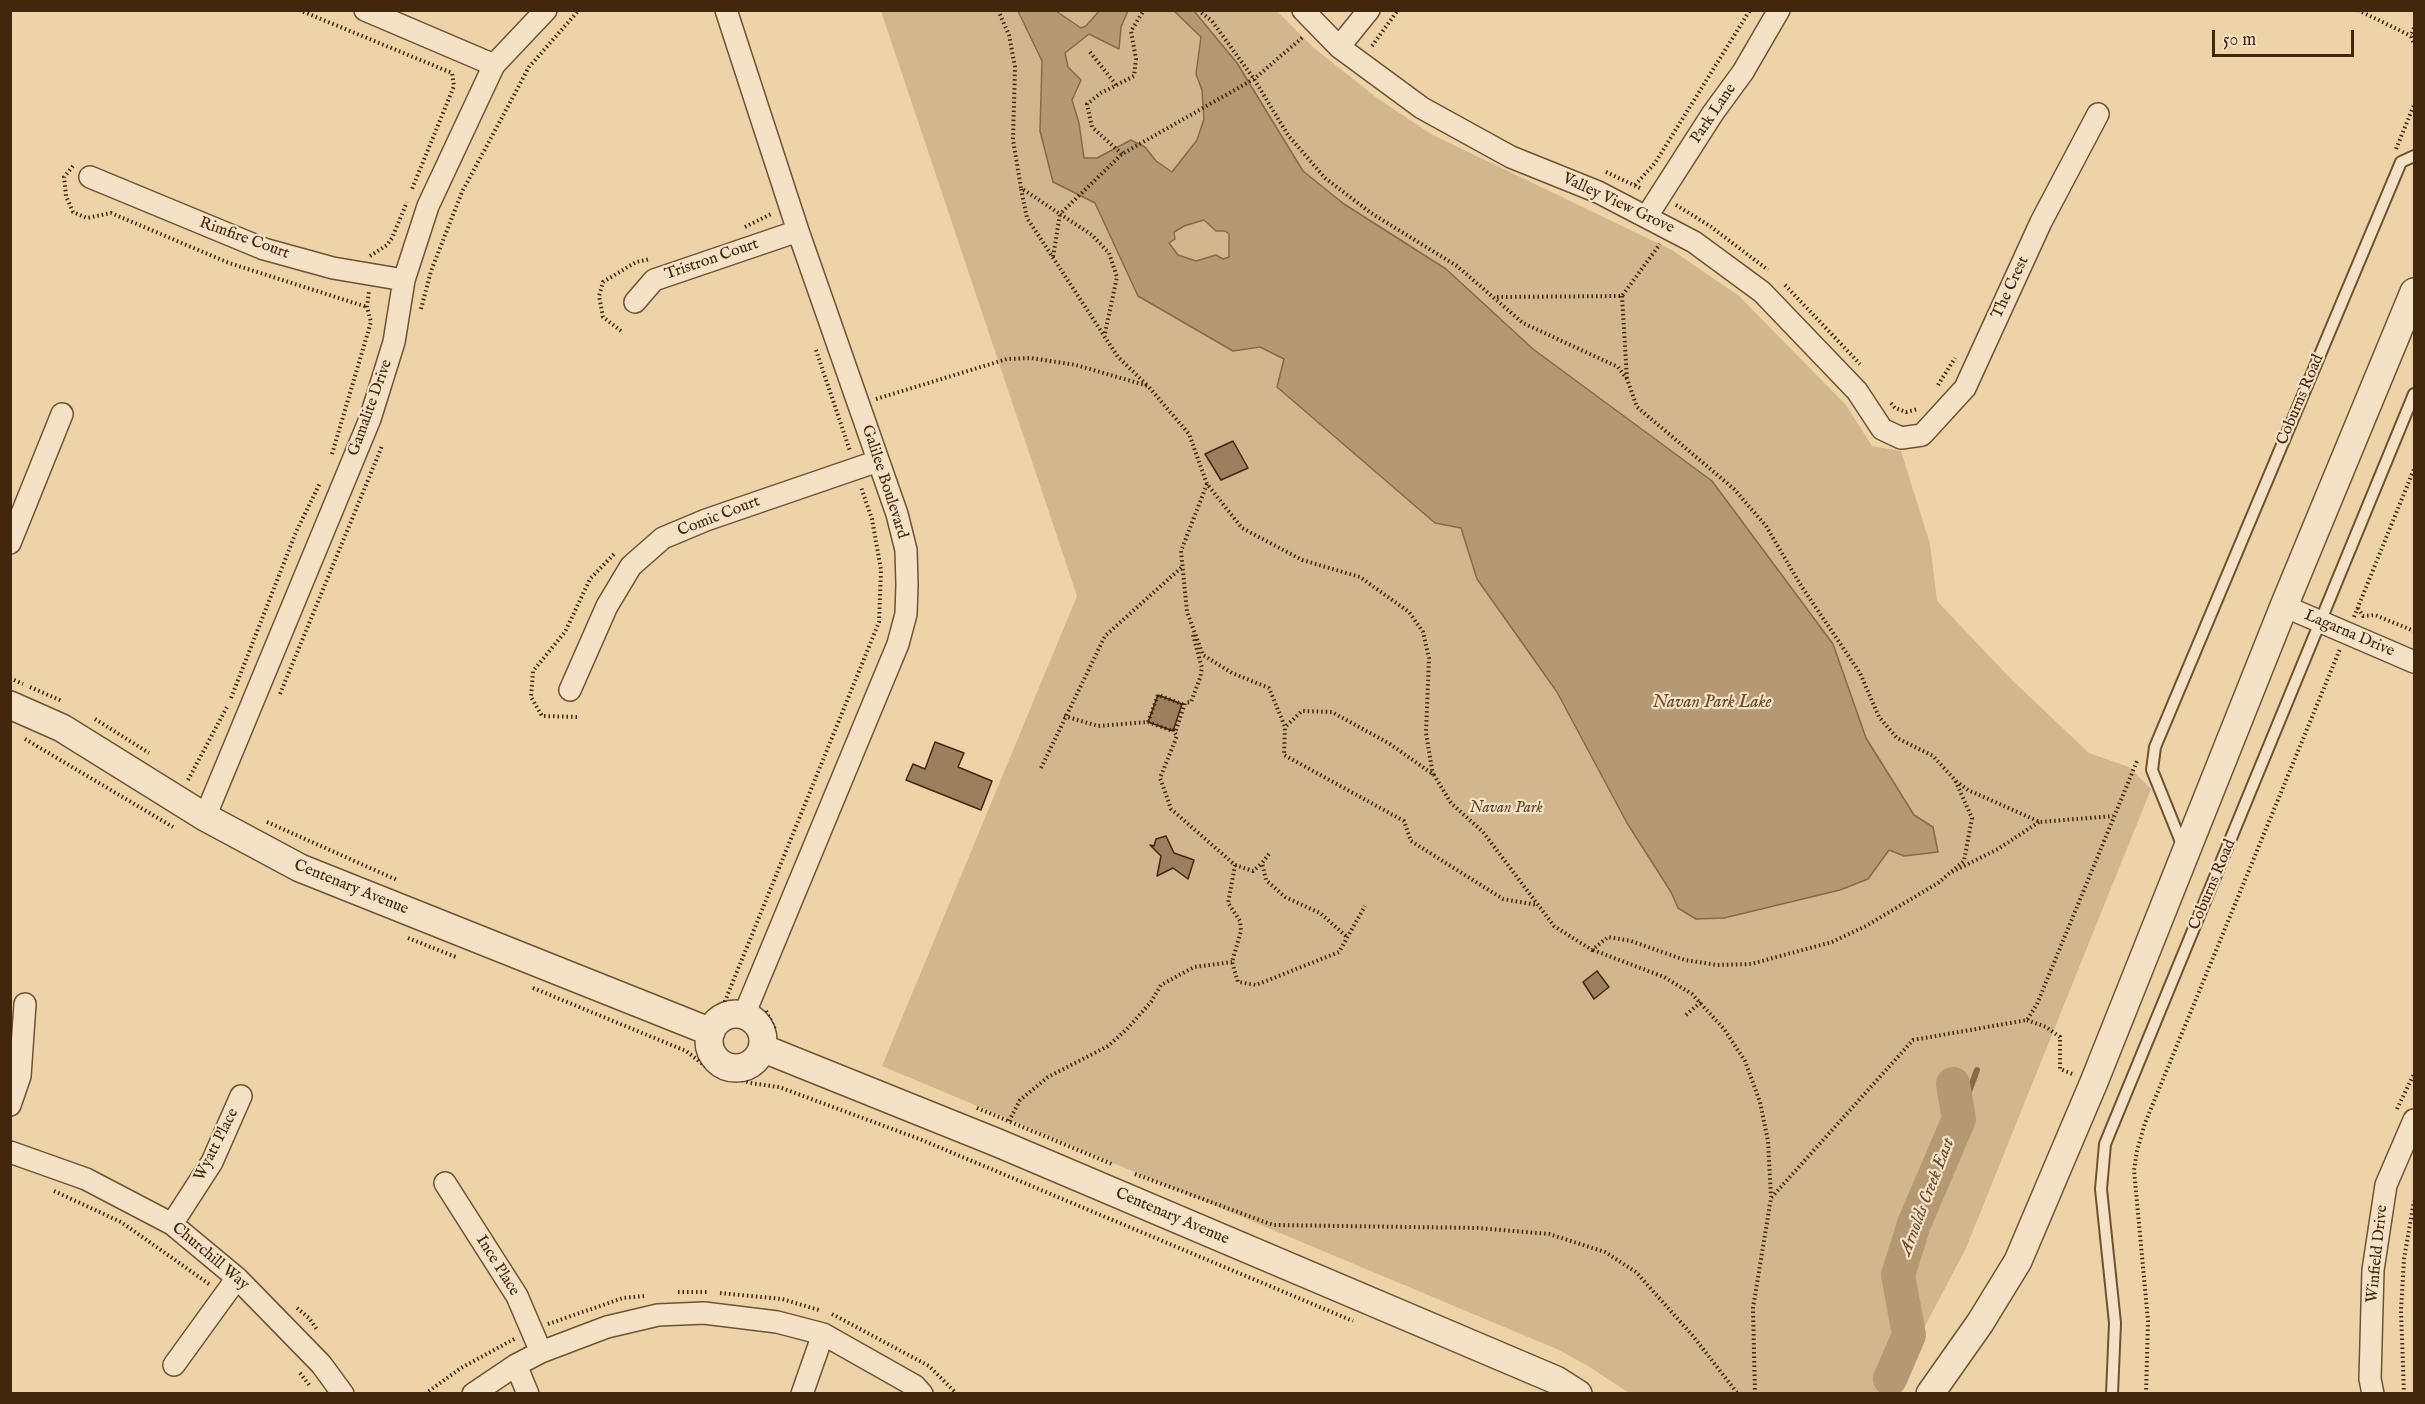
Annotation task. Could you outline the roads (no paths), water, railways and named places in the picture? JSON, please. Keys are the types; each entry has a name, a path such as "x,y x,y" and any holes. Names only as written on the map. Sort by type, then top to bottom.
{"street":[{"path":"365,10 494,65"},
{"name":"Gamalite Drive","path":"209,806 370,418 394,342 404,280 428,206 494,65 546,10"},
{"name":"Galilee Boulevard","path":"726,10 789,235 872,400 878,462 897,514 906,550 908,585 898,645 739,1008"},
{"path":"1339,47 1369,10"},
{"name":"Park Lane","path":"1647,216 1669,202 1713,113 1743,72 1779,10"},
{"name":"Valley View Grove","path":"1309,17 1339,47 1422,108 1510,157 1598,192 1694,242 1762,292 1857,391 1882,429 1900,438"},
{"name":"The Crest","path":"1900,438 1922,435 1965,388 2041,222 2098,114"},
{"name":"Rimfire Court","path":"82,170 264,249 333,268 370,266 404,280"},
{"name":"Tristron Court","path":"635,302 654,280 789,235"},
{"path":"1930,1394 1980,1323 2018,1261 2094,1082 2284,606 2415,292"},
{"path":"10,543 62,414"},
{"name":"Comic Court","path":"570,690 607,606 631,566 663,538 706,520 878,462"},
{"name":"Lagarna Drive","path":"2284,606 2415,662"},
{"name":"Centenary Avenue","path":"10,705 62,728 209,806 300,868 713,1022"},
{"path":"10,1105 20,1076 25,1004"},
{"path":"739,1008 770,1042 753,1062 737,1068 729,1067 721,1063 711,1050 713,1022 715,1026 739,1008"},
{"name":"Centenary Avenue","path":"770,1042 998,1143 1556,1380 1578,1394"},
{"name":"Wyatt Place","path":"172,1224 212,1162 241,1096"},
{"name":"Winfield Drive","path":"2373,1394 2370,1379 2373,1270 2381,1217 2386,1185 2415,1120"},
{"name":"Churchill Way","path":"10,1152 86,1179 172,1224 237,1278 321,1364 343,1394"},
{"name":"Ince Place","path":"445,1183 517,1296 542,1352"},
{"path":"174,1365 237,1278"},
{"path":"473,1394 516,1365 542,1352 607,1327 658,1315 704,1313 777,1322 823,1334 915,1386 922,1394"},
{"path":"1953,1394 1980,1323"},
{"path":"802,1394 823,1334"},
{"path":"516,1365 528,1394"}],"lane":[{"name":"Coburns Road","path":"2185,853 2152,770 2156,747 2401,162 2415,156"},
{"name":"Coburns Road","path":"2112,1394 2115,1323 2102,1189 2105,1144 2322,624 2415,394"}],"water":[{"name":"Navan Park Lake","path":"1018,11 1056,11 1081,28 1086,26 1099,11 1128,11 1121,27 1119,49 1089,34 1065,53 1068,67 1081,80 1072,100 1079,123 1084,158 1097,158 1131,140 1145,147 1156,161 1172,172 1197,140 1204,119 1202,90 1196,74 1201,37 1174,11 1194,11 1237,63 1303,171 1344,204 1446,269 1533,349 1712,481 1833,644 1866,738 1914,815 1933,827 1938,852 1904,856 1889,850 1868,879 1840,890 1724,918 1696,919 1678,908 1671,892 1627,823 1557,692 1477,579 1461,528 1435,523 1277,387 1284,359 1260,347 1233,351 1138,296 1095,203 1053,182 1040,131 1042,61","holes":["1204,220 1216,231 1225,231 1229,234 1229,257 1223,259 1216,255 1196,261 1178,255 1169,243 1175,239 1174,232 1184,226"]}],"waterway":[{"path":"1959,1119 1977,1070"},
{"name":"Arnolds Creek East","path":"1890,1379 1909,1335 1898,1275 1914,1224 1959,1119 1953,1084"}],"park label":[{"name":"Navan Park","path":"1506,809"}]}
